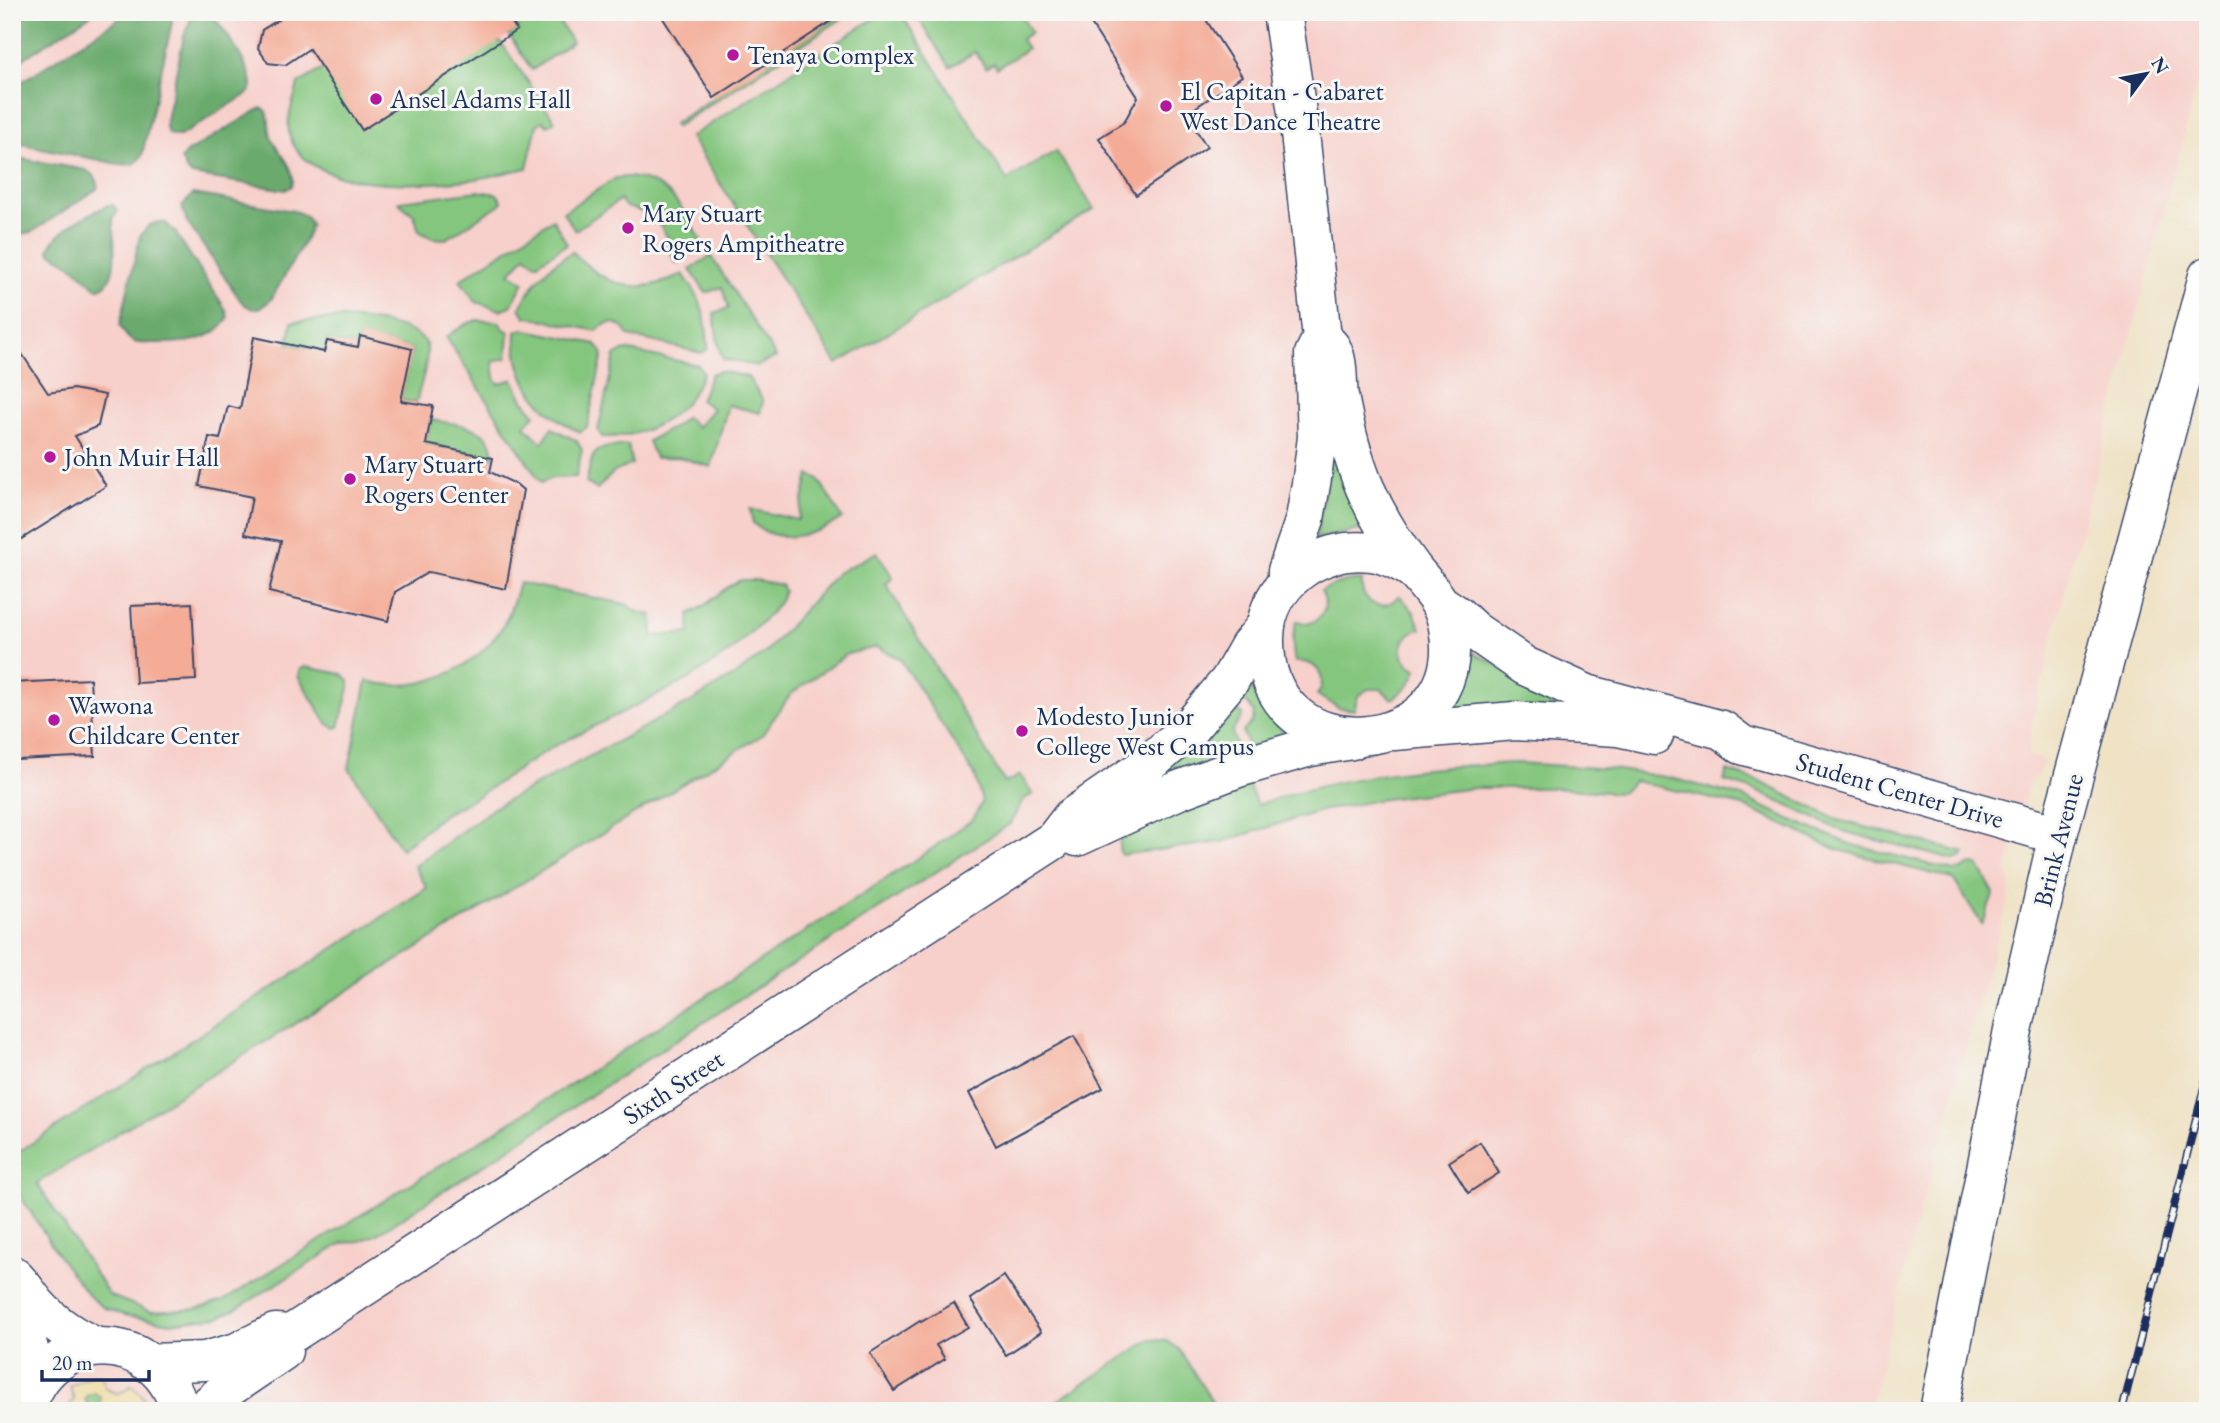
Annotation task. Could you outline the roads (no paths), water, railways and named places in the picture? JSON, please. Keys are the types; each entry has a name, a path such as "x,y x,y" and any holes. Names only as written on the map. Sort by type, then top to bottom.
{"street":[{"path":"1282,12 1297,108 1322,338 1314,354 1317,437 1312,478 1304,519 1287,571 1287,581"},
{"name":"Brink Avenue","path":"1939,1411 2013,1030 2058,835 2208,276"},
{"path":"1322,338 1334,351 1343,414 1357,469 1388,531 1442,606 1450,647 1447,669 1439,689 1427,706 1411,721 1379,734 1338,736 1311,726 1288,707 1272,684 1264,656 1265,627 1274,601 1287,581 1305,566 1326,556 1349,551 1372,552 1394,558 1414,570"},
{"name":"Student Center Drive","path":"1442,606 1525,666 1587,694 1722,730 1742,745 2058,835"},
{"name":"Sixth Street","path":"151,1363 205,1361 237,1352 275,1333 291,1334 1054,840 1071,818 1146,767 1188,730 1230,680 1250,645 1265,627"},
{"name":"Student Center Drive","path":"1379,734 1515,721 1618,727 1717,749 1742,745"},
{"name":"Sixth Street","path":"1054,840 1083,836 1179,790 1248,765 1310,747 1379,734"},
{"path":"12,1275 54,1322 97,1347"},
{"path":"12,1308 30,1350 33,1372 28,1402"},
{"name":"Sixth Street","path":"202,1411 227,1389 285,1350 291,1334"},
{"path":"28,1402 43,1374 60,1359 78,1350 97,1347 125,1350 151,1363 161,1372 175,1395 180,1411"}],"railway":[{"path":"2122,1411 2208,1072"}],"place":[{"name":"Tenaya Complex","path":"733,55"},
{"name":"Ansel Adams Hall","path":"376,99"},
{"name":"El Capitan - Cabaret West Dance Theatre","path":"1166,106"},
{"name":"Mary Stuart Rogers Ampitheatre","path":"628,228"},
{"name":"John Muir Hall","path":"50,457"},
{"name":"Mary Stuart Rogers Center","path":"350,479"},
{"name":"Wawona Childcare Center","path":"54,720"},
{"name":"Modesto Junior College West Campus","path":"1022,731"}]}
